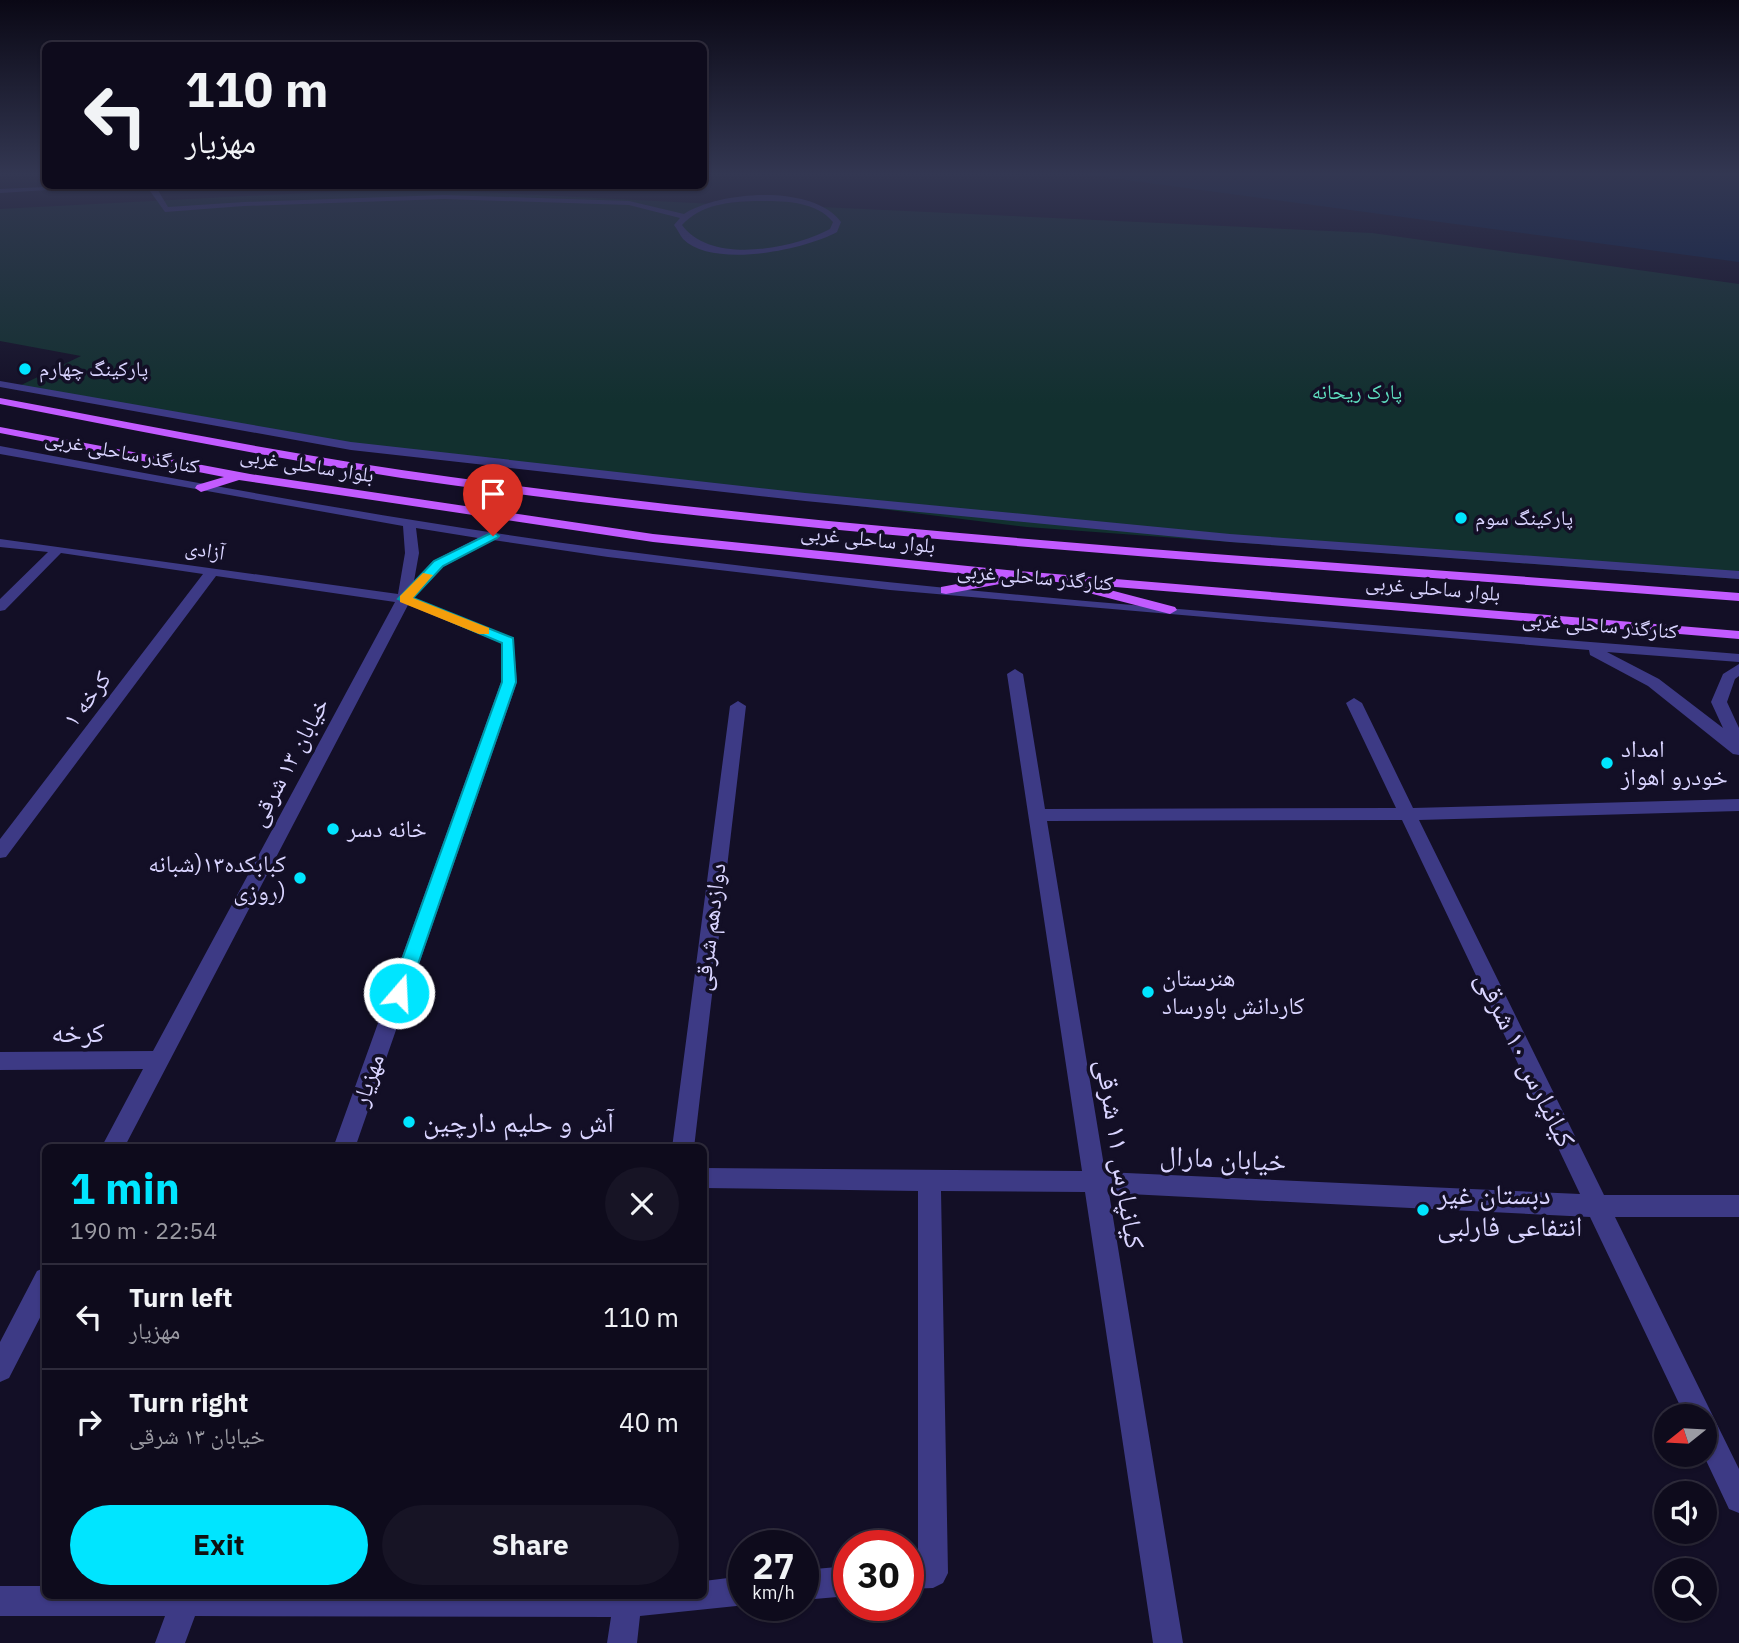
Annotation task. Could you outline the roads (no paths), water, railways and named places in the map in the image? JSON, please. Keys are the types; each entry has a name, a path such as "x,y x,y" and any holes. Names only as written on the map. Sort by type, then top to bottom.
{"main road":[{"name":"بلوار ساحلی غربی","path":"0,401 264,451 511,489 999,537 1739,597"},
{"name":"بلوار ساحلی غربی","path":"0,430 245,477 653,538 1035,576 1739,635"},
{"path":"201,488 245,477 257,497"},
{"path":"946,590 1035,576 1170,610"}],"street":[{"path":"735,251 763,251"},
{"path":"0,384 351,446 805,497 1230,538 1739,575"},
{"name":"کنارگذر ساحلی غربی","path":"0,450 201,488 609,553 946,590 1739,658"},
{"name":"خیابان ۱۳ شرقی","path":"404,599 412,553 409,523"},
{"name":"خیابان ۱۳ شرقی","path":"114,1144 404,599 438,564 493,536"},
{"name":"آزادی","path":"0,543 404,599"},
{"path":"0,607 58,549"},
{"name":"کرخه ۱","path":"0,852 211,573"},
{"name":"مهزیار","path":"345,1144 509,682 508,641 404,599"},
{"path":"1576,644 1624,663 1666,688 1739,750"},
{"path":"1739,669 1728,677 1719,702 1739,745"},
{"name":"کیانپارس ۱۱ شرقی","path":"1015,674 1168,1643"},
{"name":"کیانپارس ۱۰ شرقی","path":"1354,703 1693,1404"},
{"name":"دوازدهم شرقی","path":"683,1144 738,706"},
{"path":"1037,815 1407,814 1739,805"},
{"name":"کرخه","path":"0,1061 157,1060"},
{"name":"خیابان مارال","path":"707,1178 1095,1182 1597,1206 1739,1206"},
{"path":"921,1530 929,1180"},
{"path":"0,1369 42,1287"},
{"path":"1717,1454 1739,1499"},
{"path":"707,1595 728,1593"},
{"path":"170,1643 186,1599"},
{"path":"0,1601 627,1599 622,1643"}],"water":[{"path":"1654,251 1739,251 1739,262"}],"place":[{"name":"پارکینگ چهارم","path":"25,369"},
{"name":"پارکینگ سوم","path":"1461,518"},
{"name":"امداد خودرو اهواز","path":"1607,763"},
{"name":"خانه دسر","path":"333,829"},
{"name":"کبابکده۱۳(شبانه روزی)","path":"300,878"},
{"name":"هنرستان کاردانش باورساد","path":"1148,992"},
{"name":"آش و حلیم دارچین","path":"409,1122"},
{"name":"دبستان غیر انتفاعی فارلبی","path":"1423,1210"}],"park label":[{"name":"پارک ریحانه","path":"1357,392"}]}
